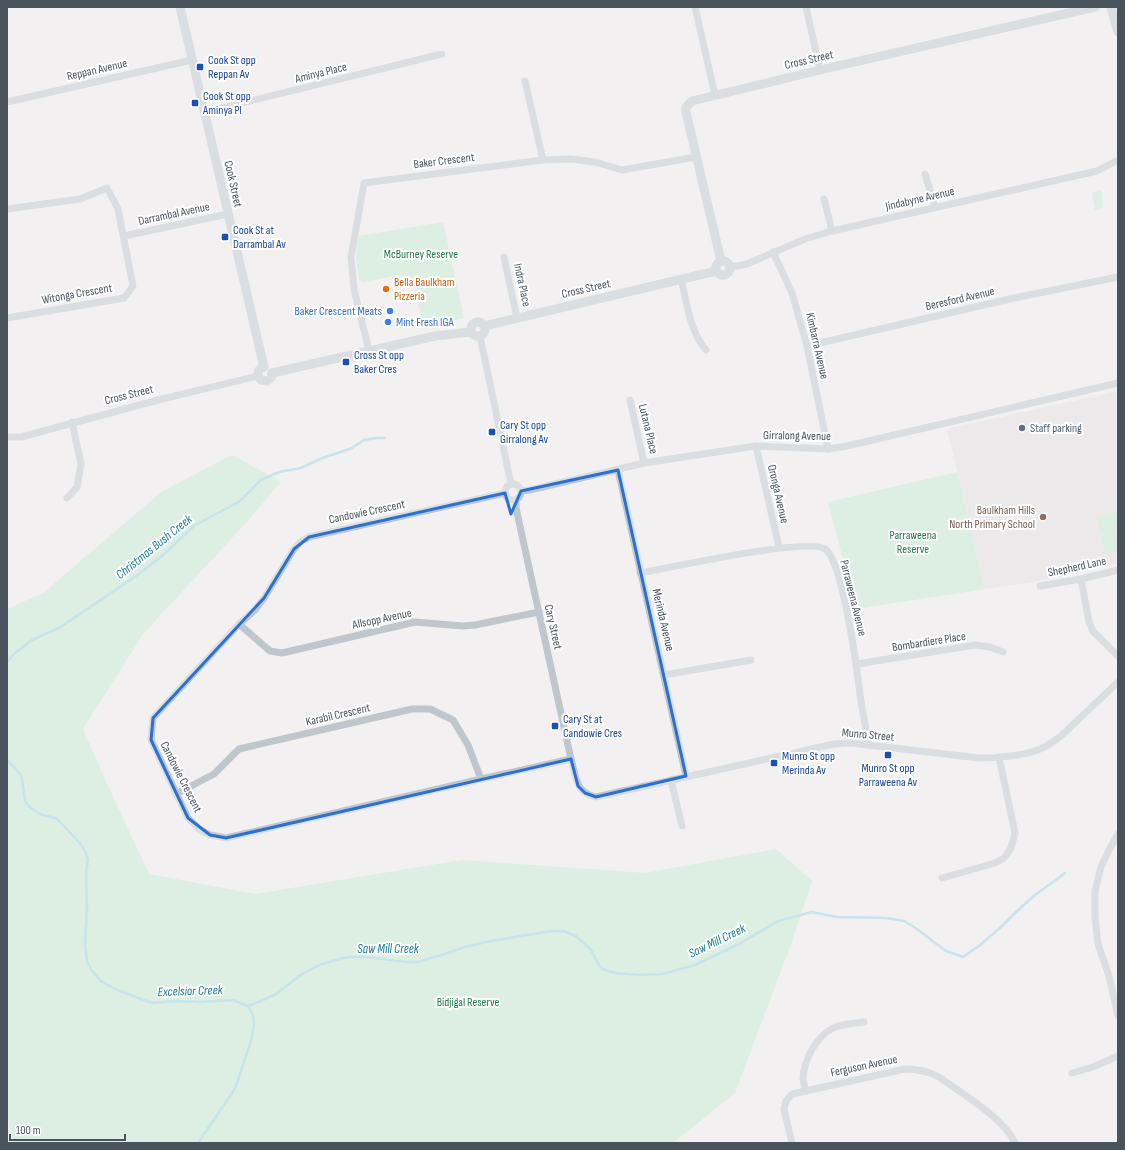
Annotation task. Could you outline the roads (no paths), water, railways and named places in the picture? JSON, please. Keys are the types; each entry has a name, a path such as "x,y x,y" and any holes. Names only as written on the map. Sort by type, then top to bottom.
{"street":[{"name":"Cook Street","path":"180,7 264,367"},
{"path":"696,7 715,94"},
{"path":"806,7 820,70"},
{"name":"Cross Street","path":"721,261 685,110 692,101 715,94 1091,7"},
{"path":"1111,7 1118,32"},
{"name":"Aminya Place","path":"205,112 442,54"},
{"name":"Reppan Avenue","path":"7,102 192,60"},
{"path":"525,81 543,160"},
{"name":"Baker Crescent","path":"369,351 354,289 351,257 364,183 543,160 571,159 594,162 622,170 696,157"},
{"name":"Jindabyne Avenue","path":"730,266 747,264 805,239 832,231 1096,171 1118,160"},
{"path":"925,174 935,207"},
{"name":"Witonga Crescent","path":"7,208 80,199 107,188 118,210 133,286 124,298 7,318"},
{"path":"824,199 832,231"},
{"name":"Darrambal Avenue","path":"124,236 228,214"},
{"name":"Kimbarra Avenue","path":"773,252 792,293 807,346 828,449"},
{"name":"Indra Place","path":"504,257 517,318"},
{"path":"721,261 726,262 730,266 730,271 726,275 720,275 716,271 716,265 721,261"},
{"name":"Cross Street","path":"484,326 716,271"},
{"name":"Beresford Avenue","path":"807,346 1014,298 1118,277"},
{"path":"681,279 695,334 700,344 706,350"},
{"path":"471,332 471,327 474,323 479,322 484,326 485,331 480,336"},
{"path":"272,373 443,334 471,332 476,336 480,336"},
{"path":"480,336 511,484"},
{"path":"264,367 270,369 272,373 271,378 267,381 261,380 258,376 259,370 264,367"},
{"name":"Cross Street","path":"7,437 21,436 258,376"},
{"name":"Girralong Avenue","path":"521,490 530,490 644,463 756,446 828,449 847,446 1118,383"},
{"name":"Lutana Place","path":"630,400 644,463"},
{"path":"67,498 77,487 81,464 72,422"},
{"name":"Oronga Avenue","path":"756,446 779,547"},
{"name":"Merinda Avenue","path":"618,470 686,776"},
{"path":"511,484 518,486 521,490 519,498 516,500 510,500 507,498 505,493 506,488 511,484"},
{"name":"Candowie Crescent","path":"505,493 309,537 300,542 255,610 239,624 153,718 151,740 188,818 200,830 210,835 226,838 481,778 571,759"},
{"name":"Cary Street","path":"516,500 516,508 571,759"},
{"name":"Parraweena Avenue","path":"640,573 779,547 822,546 829,551 832,556 839,580 857,664 868,745"},
{"name":"Shepherd Lane","path":"1040,586 1081,579 1118,570"},
{"path":"1081,579 1089,622 1093,631 1118,656"},
{"name":"Allsopp Avenue","path":"239,624 270,650 282,653 414,622 464,626 539,612"},
{"name":"Bombardiere Place","path":"857,664 975,645 990,647 1003,652"},
{"path":"664,675 751,660"},
{"name":"Munro Street","path":"571,759 578,786 585,793 591,796 596,796 822,745 851,743 979,758 999,757 1033,752 1051,744 1074,725 1118,682"},
{"name":"Karabil Crescent","path":"176,794 214,774 239,749 412,709 430,709 452,720 468,745 481,778"},
{"path":"942,878 995,863 1004,858 1011,848 1015,832 999,757"},
{"path":"671,780 682,826"},
{"path":"1118,834 1101,867 1095,891 1095,910 1098,944 1109,976 1118,1016"},
{"path":"806,1091 803,1079 805,1067 817,1041 824,1034 836,1027 851,1023 864,1022"},
{"path":"1072,1073 1093,1067 1118,1056"},
{"name":"Ferguson Avenue","path":"792,1143 784,1109 786,1101 792,1094 905,1069 924,1071 939,1077 1001,1123 1015,1143"}],"waterway":[{"name":"Christmas Bush Creek","path":"7,662 15,653 32,640 59,628 139,574 163,555 195,525 239,502 261,480 279,472 301,468 320,459 352,448 364,440 385,438"},
{"name":"Excelsior Creek","path":"7,760 20,774 25,801 29,806 42,815 56,818 79,842 85,851 88,859 86,874 87,906 85,945 87,962 92,971 101,981 113,988 153,1003 233,1000 248,1006 253,1015 254,1025 251,1041 234,1090 198,1143"},
{"name":"Saw Mill Creek","path":"248,1006 276,994 302,974 317,966 348,957 367,957 417,962 486,942 552,931 563,931 576,936 591,950 602,969 615,973 640,975 662,974 695,965 739,944 778,921 812,912 836,917 886,918 904,921 946,951 963,957 979,946 1034,896 1065,873"}],"place":[{"name":"Cook St opp Reppan Av","path":"200,67"},
{"name":"Cook St opp Aminya Pl","path":"195,103"},
{"name":"Cook St at Darrambal Av","path":"225,237"},
{"name":"Bella Baulkham Pizzeria","path":"386,289"},
{"name":"Baker Crescent Meats","path":"390,311"},
{"name":"Mint Fresh IGA","path":"388,322"},
{"name":"Cross St opp Baker Cres","path":"346,362"},
{"name":"Staff parking","path":"1022,428"},
{"name":"Cary St opp Girralong Av","path":"492,432"},
{"name":"Baulkham Hills North Primary School","path":"1043,517"},
{"name":"Cary St at Candowie Cres","path":"555,726"},
{"name":"Munro St opp Parraweena Av","path":"888,755"},
{"name":"Munro St opp Merinda Av","path":"774,763"}],"park label":[{"name":"McBurney Reserve","path":"421,254"},
{"name":"Parraweena Reserve","path":"913,542"},
{"name":"Bidjigal Reserve","path":"468,1002"}]}
